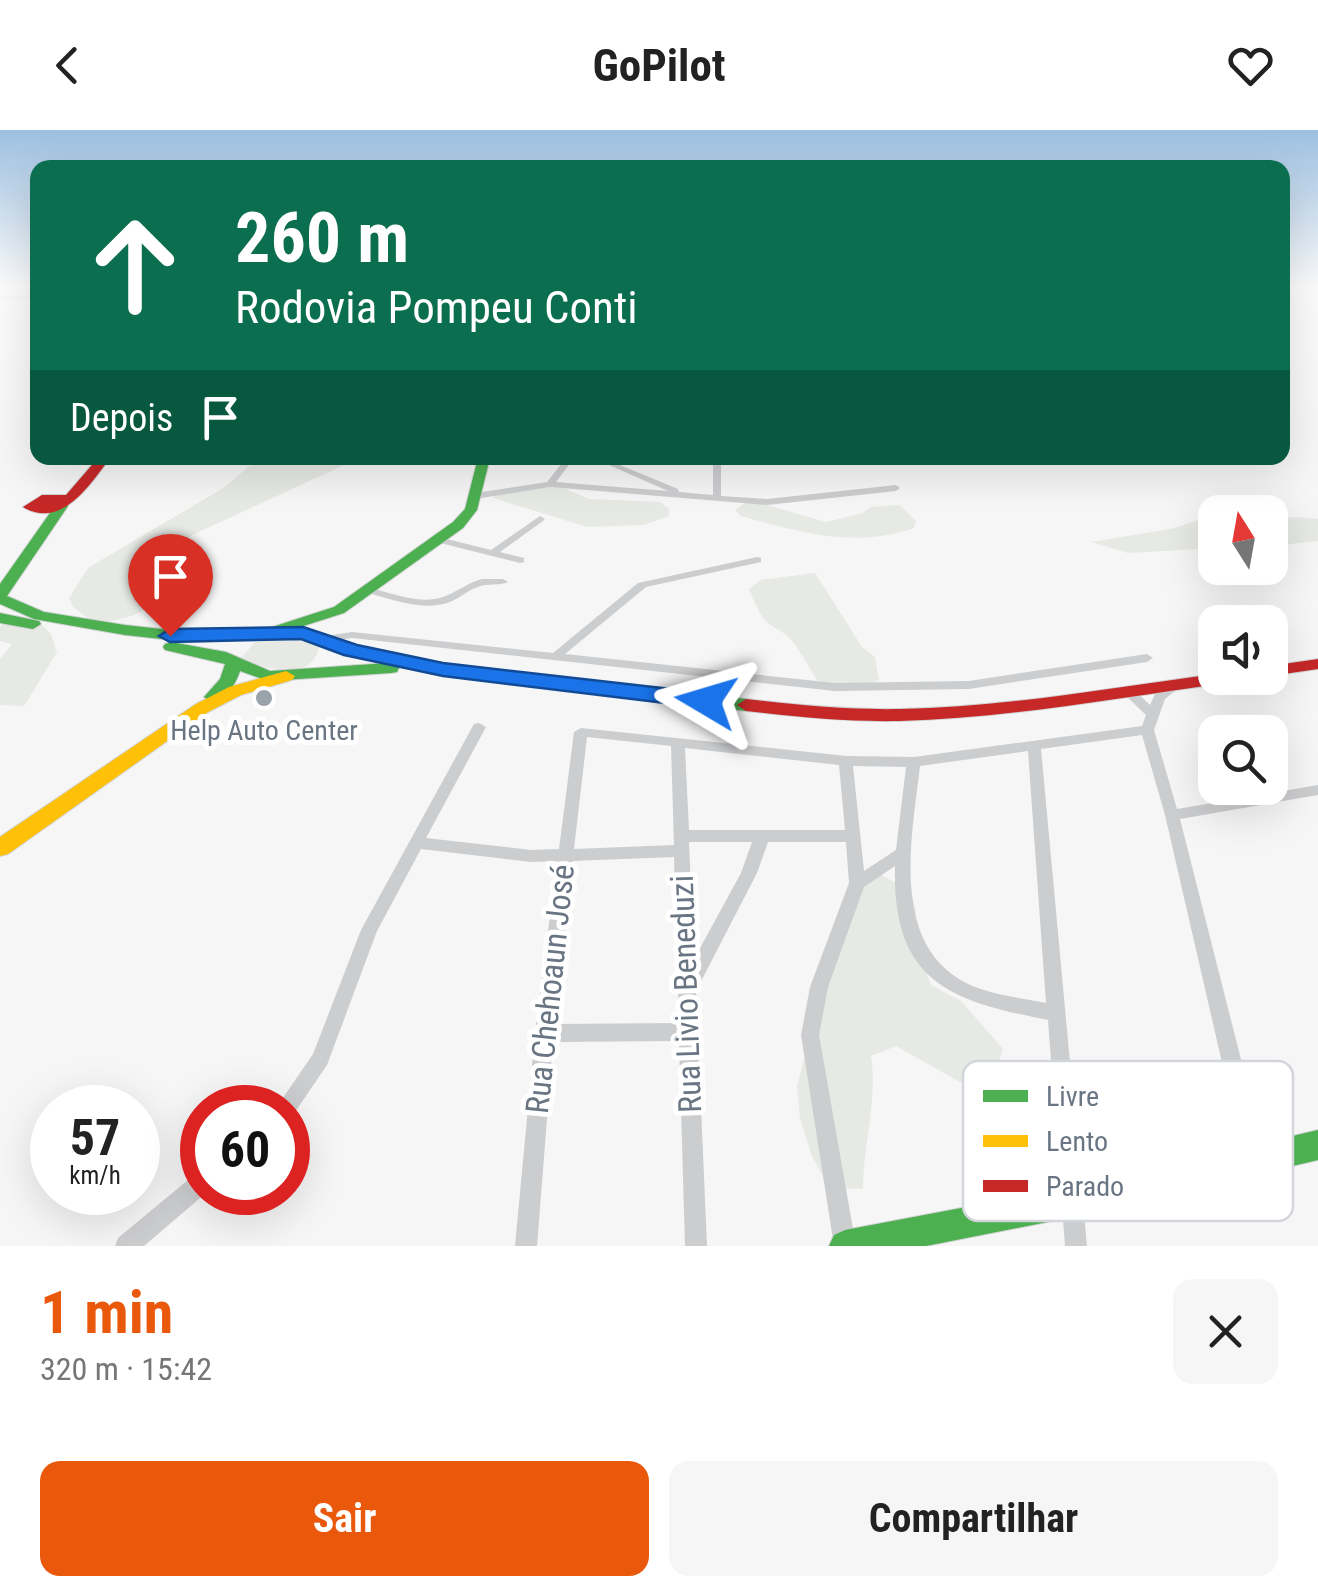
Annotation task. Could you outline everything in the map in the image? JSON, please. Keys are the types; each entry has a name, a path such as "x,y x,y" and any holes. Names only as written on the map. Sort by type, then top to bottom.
{"main road":[{"path":"0,573 53,503 97,465"},
{"path":"202,708 228,681 238,649 269,632 339,610 439,540 464,518 475,496 482,465"},
{"path":"53,503 0,596 40,616 125,630 206,637 303,633 351,650 443,670 782,710 868,716 988,709 1198,682"},
{"path":"0,848 202,708 236,690 296,674 320,660 328,650 324,634 339,610"},
{"path":"3,619 207,653 268,676 353,669 443,670"},
{"path":"1288,668 1318,664"},
{"path":"1293,1150 1318,1144"},
{"path":"845,1246 974,1221"}],"street":[{"path":"550,484 565,465"},
{"path":"614,465 687,496"},
{"path":"716,465 718,499"},
{"path":"637,492 654,482"},
{"path":"475,496 550,484 781,502 896,488"},
{"path":"494,552 540,520"},
{"path":"439,540 520,560"},
{"path":"556,658 642,585 757,560"},
{"path":"368,590 435,602 450,598 476,581 503,582"},
{"path":"326,639 352,635 791,685 876,688 969,685 1148,658"},
{"path":"1149,722 1165,690 1186,684"},
{"path":"1128,692 1149,722 1231,1061"},
{"path":"678,742 846,761 914,762 1034,746 1149,722"},
{"path":"302,1085 320,1059 360,951 479,727"},
{"name":"Rua Chehoaun José","path":"526,1246 544,1033 581,732 678,742"},
{"name":"Rua Livio Beneduzi","path":"678,742 696,1246"},
{"path":"1034,746 1059,1061"},
{"path":"845,1246 810,1035 819,987 857,883 846,761"},
{"path":"914,762 901,887 905,913 935,970 967,991 1055,1013"},
{"path":"1172,815 1318,790"},
{"path":"416,843 564,857 762,836 854,836"},
{"path":"688,989 749,873 762,836"},
{"path":"857,883 905,852"},
{"path":"544,1033 686,1032"},
{"path":"126,1246 180,1201"},
{"path":"1074,1221 1076,1246"}],"shaded area":[{"path":"344,465 190,536 176,551 153,602 142,611 95,623 73,607 69,598 88,568 225,487 248,467"},
{"path":"550,487 589,499 660,502 669,509 669,516 643,525 587,527 493,498 496,492"},
{"path":"749,500 826,522 863,513 870,507 900,505 916,521 914,528 892,534 827,536 741,516 735,510"},
{"path":"1288,518 1318,519 1318,541 1288,544"},
{"path":"1198,520 1198,549 1128,553 1091,542 1175,528"},
{"path":"815,573 862,647 875,657 879,680 844,691 824,687 791,639 763,618 749,589 761,580"},
{"path":"5,623 42,625 51,634 57,652 24,706 0,705 0,659 12,644 0,641 0,627"},
{"path":"278,637 320,645 315,657 298,669 275,669 241,658 256,641"},
{"path":"872,870 911,891 916,912 912,935 931,985 961,1001 1003,1049 999,1061 963,1061 960,1082 896,1046 871,1056 873,1089 863,1189 829,1188 812,1156 800,1118 797,1087 840,915"}],"traffic: fast":[{"path":"269,632 339,610 458,525 471,510 482,465"},
{"path":"0,595 62,506"},
{"path":"0,598 40,616 125,630 189,637 303,633 351,650 443,670 746,705"},
{"path":"0,618 33,624"},
{"path":"171,647 220,656 268,676 391,668"},
{"path":"213,697 228,681 234,664"},
{"path":"1293,1151 1318,1145"},
{"path":"845,1246 975,1221"}],"traffic: slow":[{"path":"0,848 202,708 235,691 286,676"}],"traffic: jam":[{"path":"67,499 46,498 29,507 41,510 63,504 98,465"},
{"path":"1288,668 1318,664"},
{"path":"746,705 860,715 940,713 1198,682"}],"place":[{"name":"Help Auto Center","path":"264,698"}],"route":[{"path":"170,636 303,633 351,650 443,670 706,701"}]}
